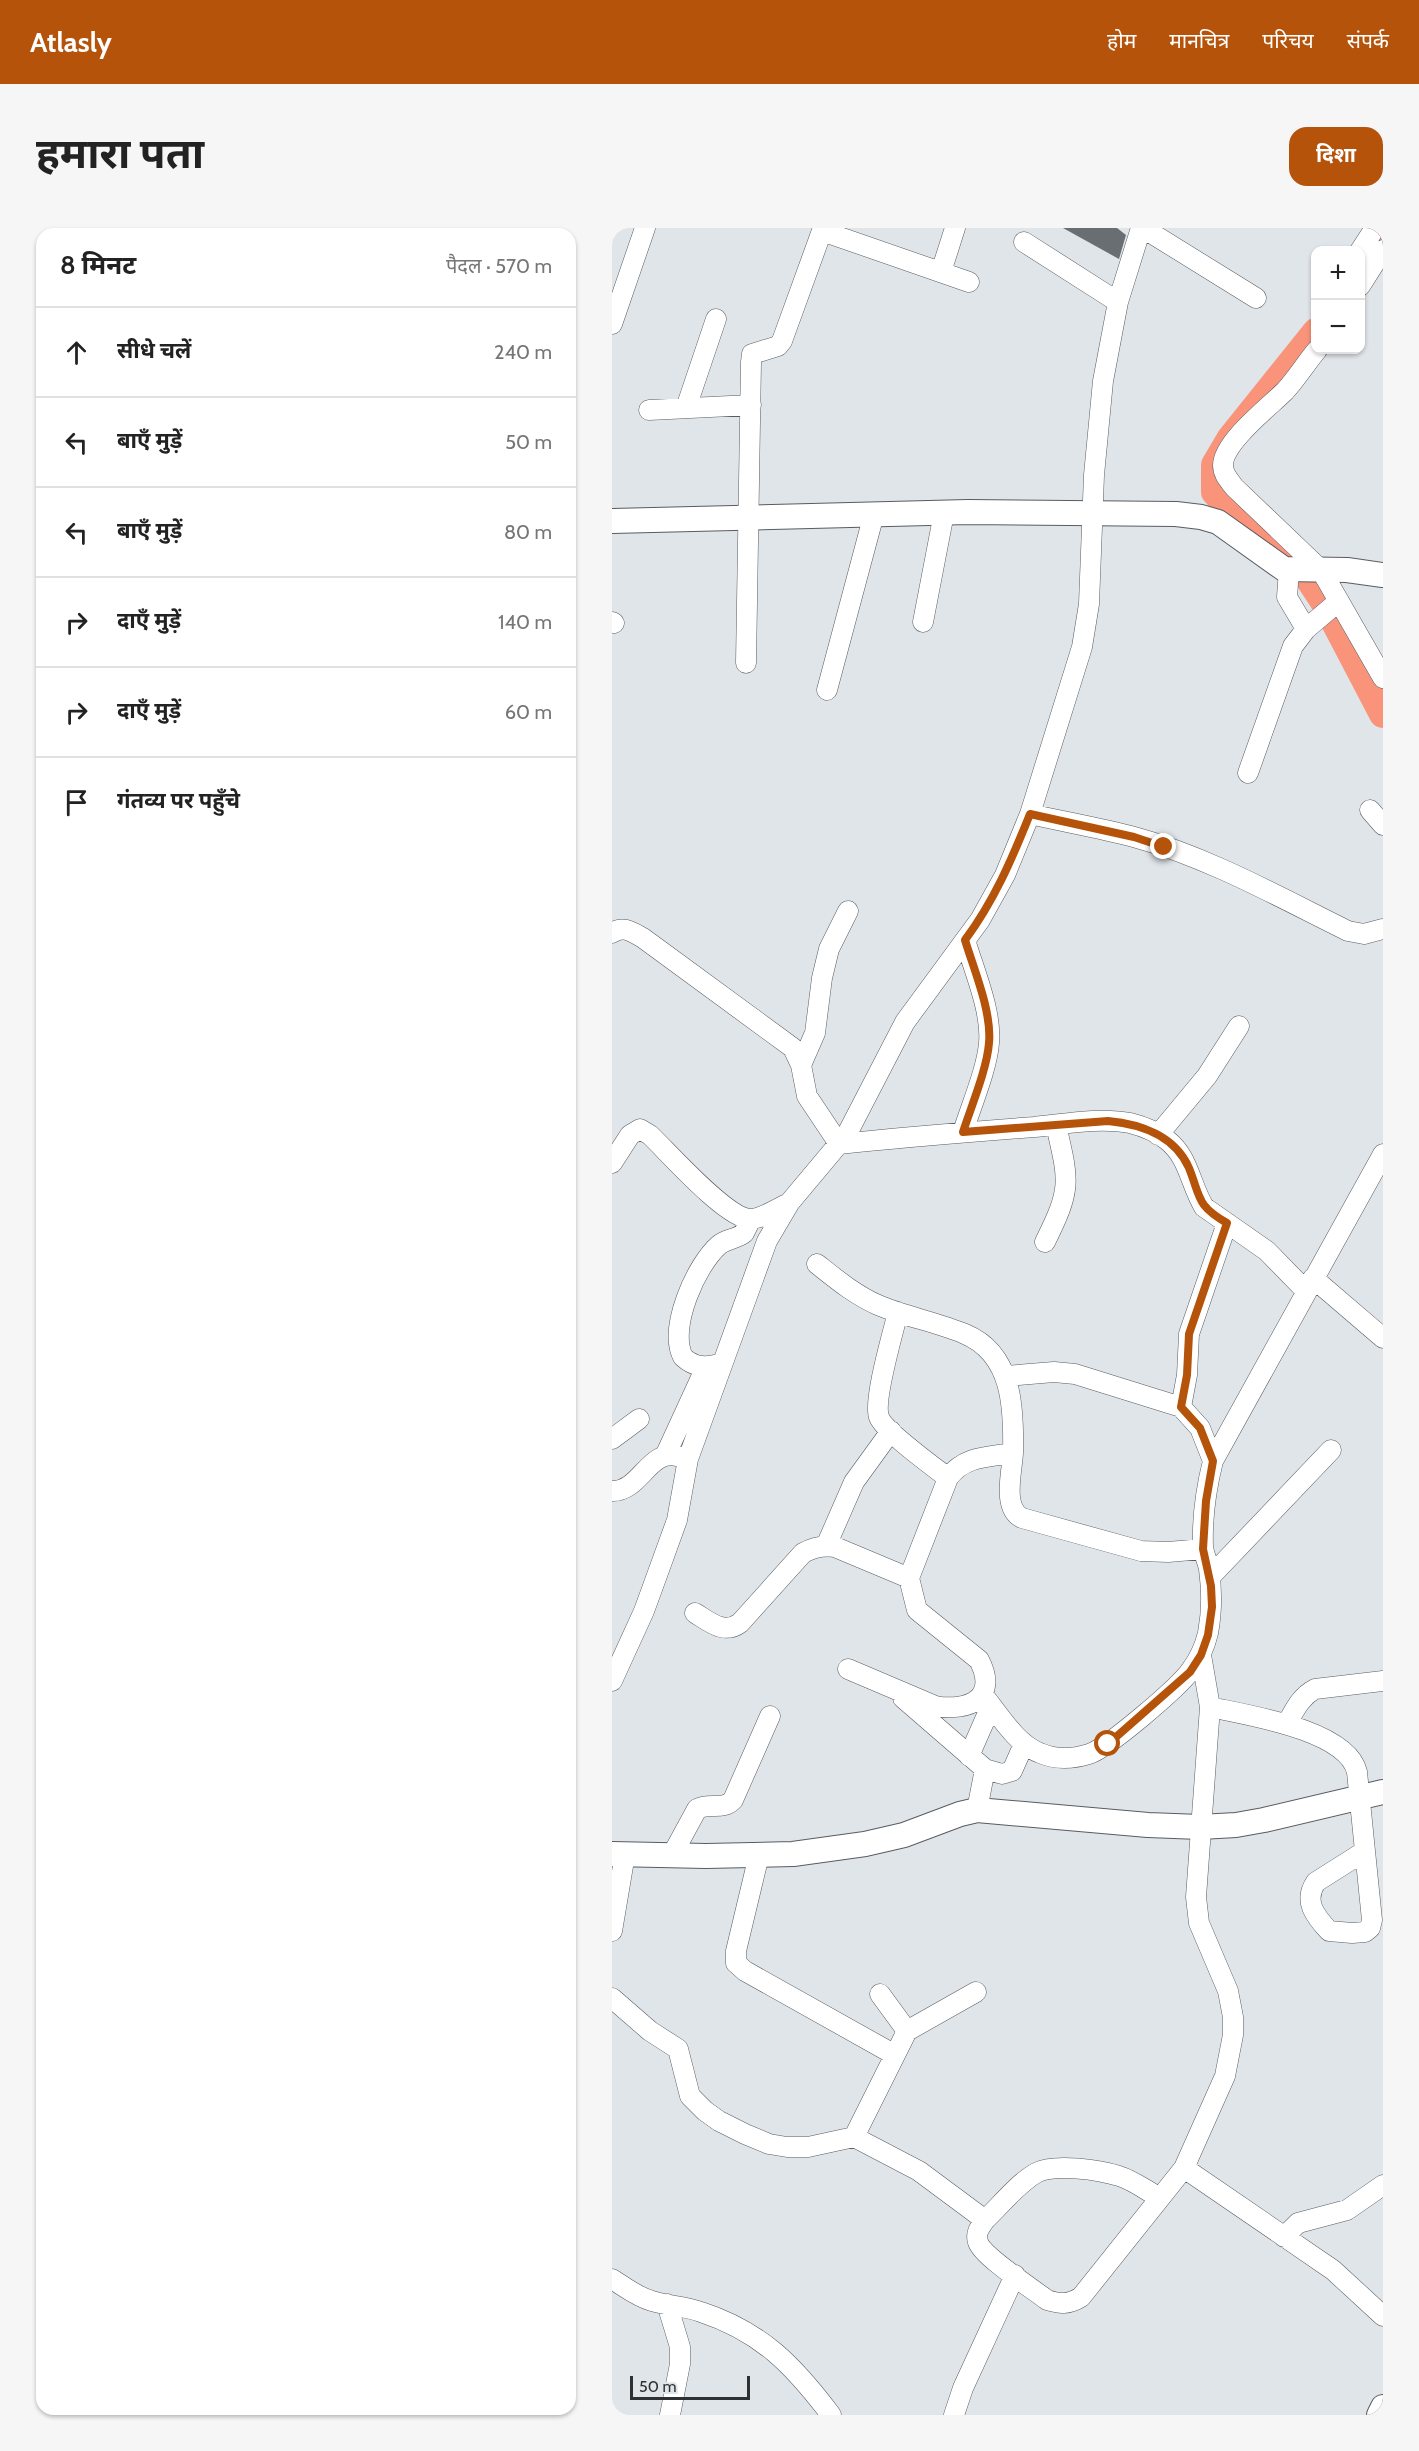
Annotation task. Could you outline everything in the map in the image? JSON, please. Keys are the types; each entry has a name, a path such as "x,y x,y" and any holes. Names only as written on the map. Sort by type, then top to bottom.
{"street":[{"path":"612,324 645,228"},
{"path":"941,272 955,228"},
{"path":"612,1491 630,1486 666,1454 714,1365 767,1241 790,1202 847,1134 905,1022 989,905 1005,875 1030,814 1082,646 1089,604 1094,475 1103,381 1118,302 1142,228 1256,298"},
{"path":"1363,246 1375,228"},
{"path":"746,663 747,517 752,354 778,346 782,341 823,230 969,282"},
{"path":"1024,242 1118,302"},
{"path":"1365,278 1383,250"},
{"path":"686,408 716,319"},
{"path":"1314,354 1286,389 1231,445 1224,458 1223,466 1225,475 1234,487 1304,570 1383,678"},
{"path":"649,410 751,405"},
{"path":"923,622 944,513"},
{"path":"612,521 944,513 1176,514 1218,522 1273,562 1304,570 1347,570 1383,574"},
{"path":"826,690 874,514"},
{"path":"1304,570 1287,597 1306,629"},
{"path":"1248,773 1287,657 1306,629 1332,606"},
{"path":"1370,810 1383,825"},
{"path":"1030,814 1134,837 1164,847 1254,885 1348,931 1364,934 1383,929"},
{"path":"801,1065 814,1033 829,949 848,911"},
{"path":"612,933 618,929 626,929 643,938 793,1048 801,1065 807,1096 838,1144"},
{"path":"963,1132 985,1061 989,1034 985,1010 965,940"},
{"path":"1158,1135 1207,1076 1239,1026"},
{"path":"838,1144 1108,1121 1129,1123 1158,1135 1179,1151 1204,1207 1383,1338"},
{"path":"1045,1242 1066,1194 1065,1163 1056,1125"},
{"path":"612,1163 630,1135 640,1129 645,1131 721,1203 741,1216 751,1219"},
{"path":"987,1700 1024,1743 1039,1753 1070,1758 1091,1753 1108,1744 1190,1672 1201,1655 1208,1635 1212,1607 1210,1577 1203,1549 1206,1501 1213,1461 1383,1154"},
{"path":"714,1365 689,1362 680,1351 680,1323 687,1296 700,1269 716,1248 744,1233 751,1219 790,1202"},
{"path":"1181,1407 1187,1375 1189,1334 1227,1223"},
{"path":"817,1264 864,1299 966,1334 982,1343 998,1361 1005,1376 1014,1422 1010,1505 1014,1514 1141,1551 1168,1552 1203,1549"},
{"path":"898,1312 878,1401 879,1418 948,1479"},
{"path":"612,1681 644,1611 677,1520 688,1459 714,1365"},
{"path":"1005,1376 1054,1372 1075,1374 1181,1407 1200,1428 1213,1461"},
{"path":"612,1439 639,1419"},
{"path":"826,1546 854,1482 891,1431"},
{"path":"1210,1577 1331,1450"},
{"path":"969,1756 987,1700 985,1672 979,1660 917,1610 909,1578 948,1479 955,1469 964,1462 1013,1453"},
{"path":"666,1454 688,1459"},
{"path":"695,1613 725,1629 732,1629 803,1553 811,1548 835,1547 909,1578"},
{"path":"1160,2198 1120,2176 1073,2168 1043,2170 1035,2174 985,2220 979,2228 978,2242 984,2252 1047,2300 1058,2304 1072,2303 1081,2297 1184,2168 1225,2076 1233,2035 1233,2017 1228,1991 1199,1923 1196,1897 1210,1707 1201,1655"},
{"path":"848,1670 890,1687 923,1708 969,1756 985,1769 1002,1774 1012,1771 1024,1743"},
{"path":"1287,1723 1300,1701 1315,1689 1383,1681"},
{"path":"923,1708 963,1707 987,1700"},
{"path":"1210,1707 1287,1723 1347,1753 1355,1762 1365,1851"},
{"path":"672,1856 697,1809 703,1806 724,1806 732,1800 770,1716"},
{"path":"977,1810 985,1769"},
{"path":"612,1931 619,1854 672,1856 793,1854 865,1844 904,1835 977,1810 1148,1825 1200,1827 1236,1825 1383,1792"},
{"path":"759,1855 735,1964 895,2055"},
{"path":"854,2137 907,2031 976,1992"},
{"path":"880,1994 907,2031"},
{"path":"612,1998 650,2031 678,2049 690,2096 719,2121 744,2134 788,2147 808,2147 854,2137 919,2171 985,2220"},
{"path":"1184,2168 1333,2270 1383,2316"},
{"path":"1284,2237 1298,2223 1347,2210 1383,2185"},
{"path":"954,2415 963,2388 1015,2275"},
{"path":"612,2279 637,2295 701,2312 747,2331 783,2358 802,2377 831,2415"},
{"path":"667,2304 680,2347 680,2364 670,2415"},
{"path":"1380,2415 1383,2407"}],"building":[{"path":"1063,228 1117,228 1126,235 1119,259"}],"waterway":[{"path":"1365,259 1383,229"},
{"path":"1311,338 1231,438 1215,465 1215,492 1246,527 1296,559 1325,603 1383,714"}],"route":[{"path":"1108,1744 1190,1672 1201,1655 1208,1635 1212,1607 1211,1586 1209,1567 1203,1549 1206,1501 1213,1461 1200,1428 1181,1407 1187,1375 1189,1334 1227,1223 1204,1207 1179,1151 1166,1139 1129,1123 1108,1121 963,1132 989,1046 985,1010 965,940 980,920 1005,875 1030,814 1134,837 1164,847"}]}
